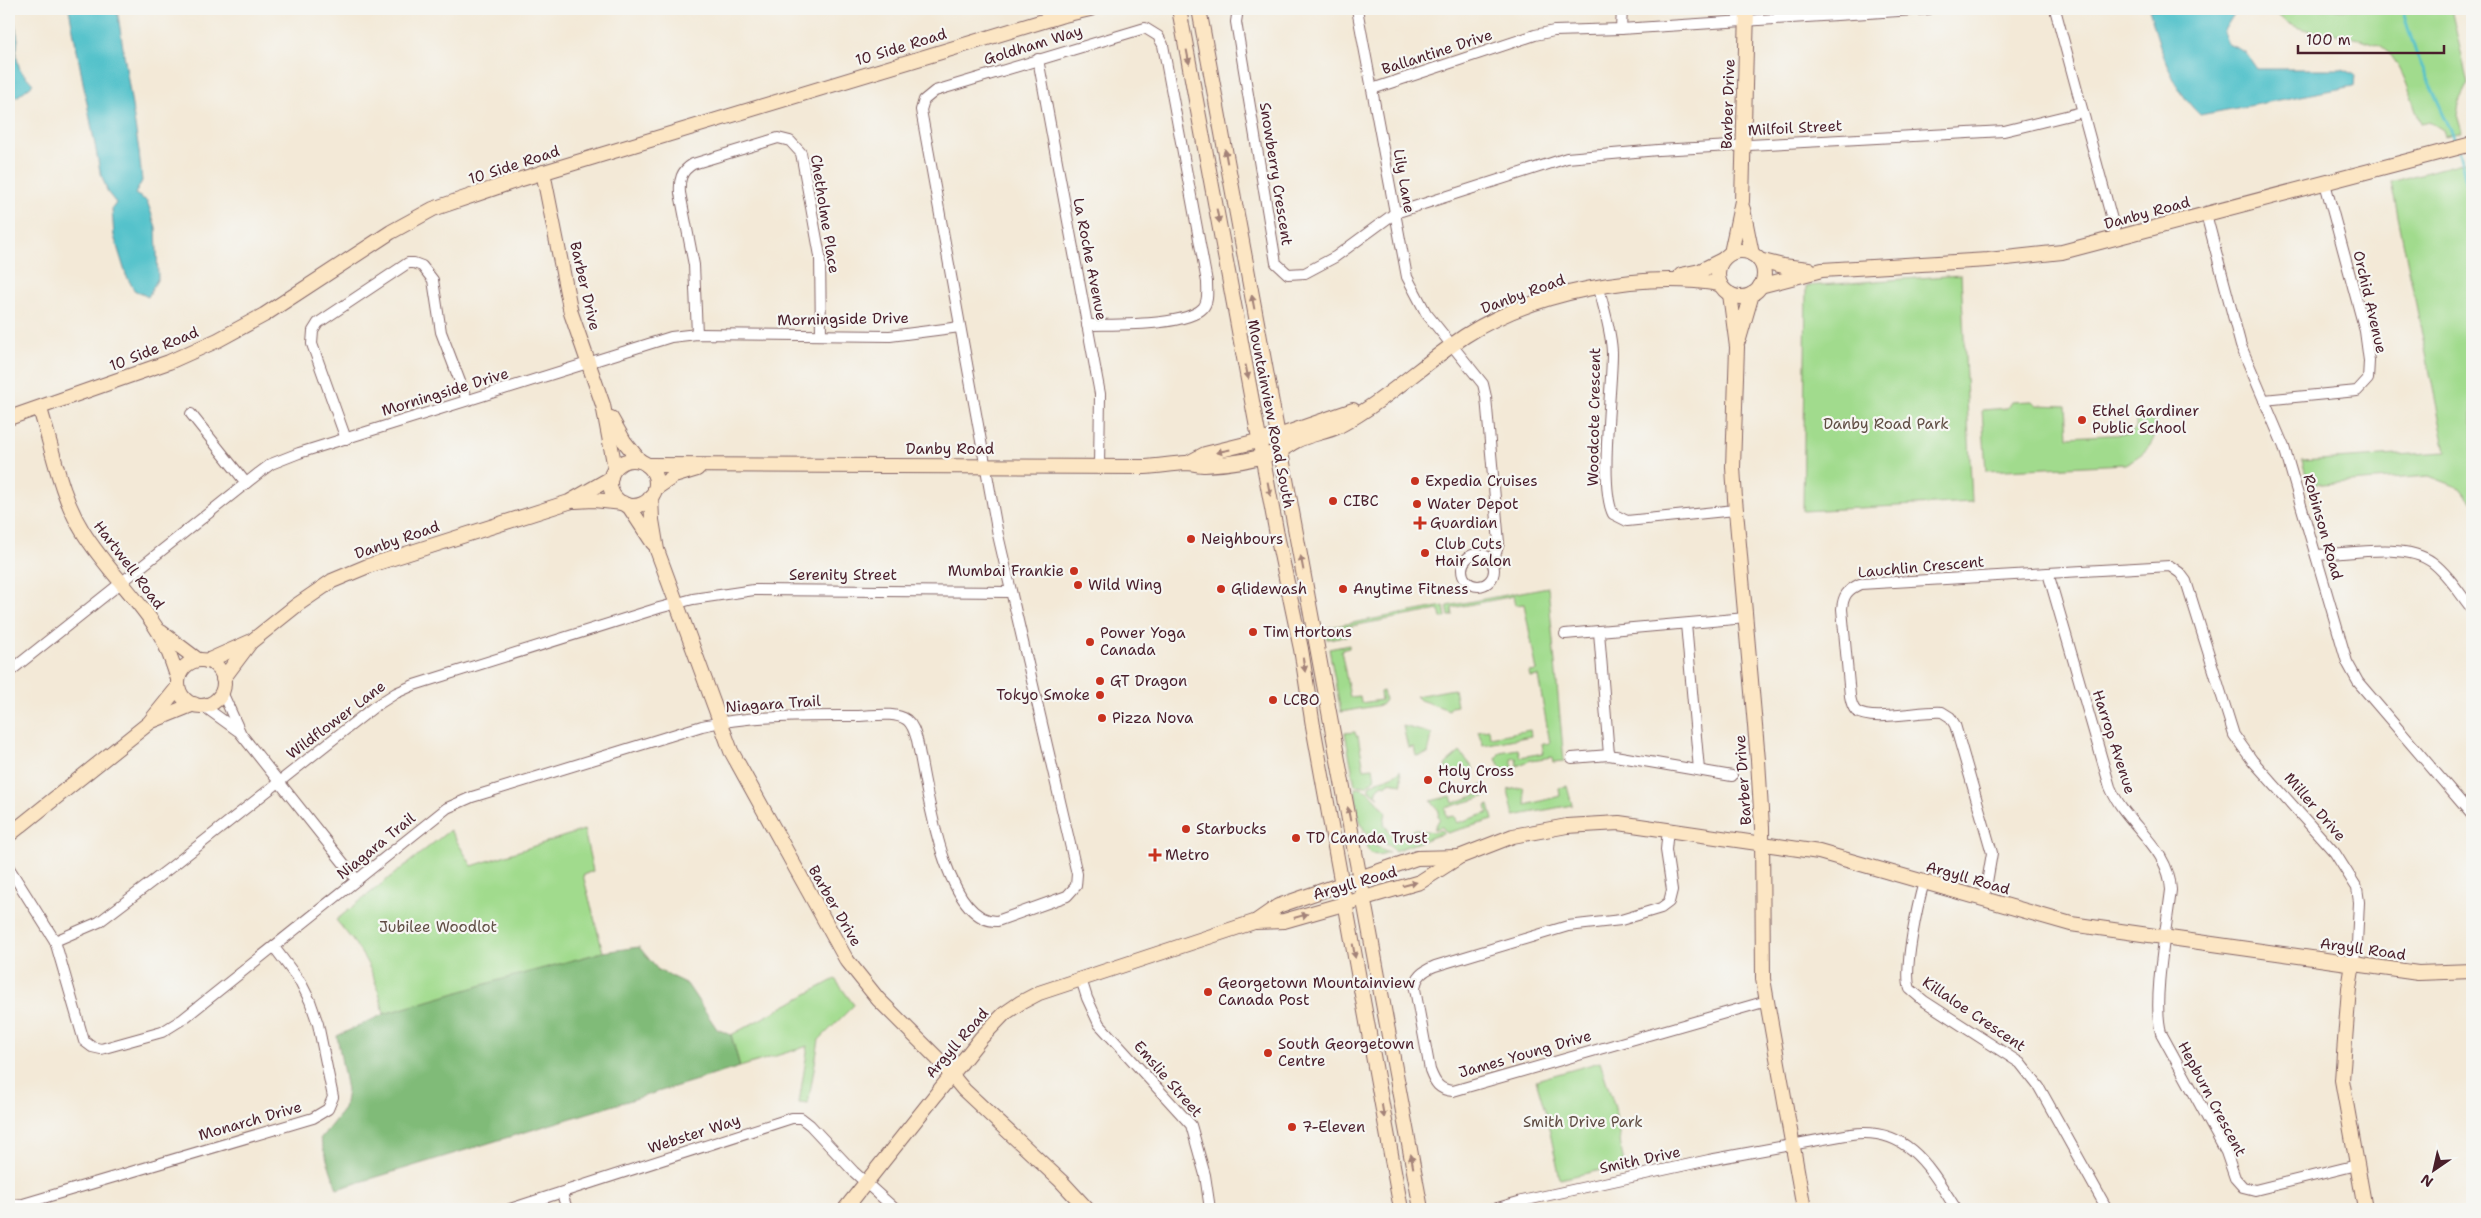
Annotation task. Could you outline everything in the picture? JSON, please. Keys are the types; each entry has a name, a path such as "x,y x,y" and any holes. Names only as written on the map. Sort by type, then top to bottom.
{"street":[{"name":"10 Side Road","path":"9,418 40,409 169,362 218,340 264,315 391,232 433,209 543,172 1065,12 1090,9"},
{"name":"Mountainview Road South","path":"1179,9 1262,456 1301,649 1401,1209"},
{"name":"Mountainview Road South","path":"1199,9 1421,1209"},
{"name":"Snowberry Crescent","path":"1238,9 1236,22 1276,263 1288,274 1305,273 1335,257 1395,213"},
{"name":"Lily Lane","path":"1357,9 1403,263 1410,286 1426,313 1483,384 1486,397 1499,543 1493,562"},
{"path":"1621,29 1622,9"},
{"name":"Ballantine Drive","path":"1372,89 1535,35 1554,31 1621,29 1747,15 1929,9"},
{"path":"2055,9 2117,238"},
{"name":"Barber Drive","path":"1747,15 1742,201 1755,257"},
{"name":"Goldham Way","path":"986,465 921,116 922,104 927,96 935,91 1145,28 1158,36 1164,54 1206,282 1207,300 1198,312 1168,321 1087,325"},
{"name":"La Roche Avenue","path":"1038,59 1100,402 1099,466"},
{"name":"Milfoil Street","path":"1395,213 1567,158 1658,150 2004,132 2082,112"},
{"name":"Chetholme Place","path":"697,334 694,264 679,181 682,174 693,164 778,138 794,144 801,153 820,256 821,335"},
{"name":"Danby Road","path":"1755,257 1783,266 1822,270 2042,256 2472,144"},
{"name":"Barber Drive","path":"543,172 571,313 588,363 603,405 624,441 644,463"},
{"name":"Orchid Avenue","path":"2264,400 2357,391 2368,379 2369,361 2365,331 2326,183"},
{"name":"Barber Drive","path":"1727,257 1742,201"},
{"name":"Robinson Road","path":"2206,214 2241,346 2284,447 2347,662 2354,677 2472,815"},
{"path":"1744,251 1755,257 1763,270 1756,290 1739,296 1725,289 1718,270 1727,257 1744,251"},
{"name":"Danby Road","path":"1661,280 1700,271 1727,257"},
{"path":"346,438 312,344 313,332 318,323 402,266 414,263 422,266 433,280 441,332 466,400"},
{"name":"Danby Road","path":"1756,290 1822,270"},
{"name":"Danby Road","path":"644,463 712,465 1169,466 1187,463 1206,465 1262,456 1281,450 1296,441 1337,427 1388,395 1452,346 1482,326 1511,312 1599,286 1661,280 1700,281 1725,289"},
{"name":"Woodcote Crescent","path":"1599,286 1612,352 1608,459 1609,502 1613,514 1627,521 1735,510"},
{"name":"Barber Drive","path":"1725,289 1737,347 1733,467 1735,510 1758,760 1763,843 1762,959 1767,1001 1804,1209"},
{"name":"Barber Drive","path":"1737,347 1756,290"},
{"name":"Morningside Drive","path":"9,672 246,482 278,462 346,438 671,337 697,334 890,336 960,327"},
{"name":"Danby Road","path":"1187,463 1205,454 1278,436 1335,417 1388,395"},
{"name":"Barber Drive","path":"603,405 613,473"},
{"name":"Hartwell Road","path":"40,409 65,494 75,518 92,546 155,626 169,652 178,683"},
{"path":"192,414 246,482"},
{"path":"626,461 644,463 655,476 653,493 641,504 625,504 614,495 613,473 626,461"},
{"name":"Danby Road","path":"653,493 674,476 712,465"},
{"name":"Niagara Trail","path":"9,868 56,941 84,1041 92,1047 101,1049 170,1028 274,948 447,808 481,794 719,722 764,717 891,715 908,721 913,728 917,740 948,872 968,907 978,917 988,921 997,921 1067,896 1076,886 1077,874 1012,592 986,465"},
{"name":"Danby Road","path":"569,502 613,473"},
{"name":"Barber Drive","path":"653,493 652,520 657,550 719,722 742,776 846,959 878,999 951,1074 964,1090 1061,1181 1087,1209"},
{"name":"Danby Road","path":"222,685 252,641 297,605 332,581 368,566 569,502 594,500 625,504"},
{"name":"Barber Drive","path":"625,504 657,550"},
{"path":"2316,555 2400,551 2424,557 2444,574 2472,609"},
{"name":"Miller Drive","path":"2048,573 2170,566 2183,577 2234,735 2252,760 2335,854 2357,888 2359,902 2357,944 2349,988 2342,1080 2365,1209"},
{"name":"Lauchlin Crescent","path":"1984,900 1992,853 1955,726 1950,717 1942,712 1870,715 1857,712 1850,696 1842,609 1843,598 1851,588 1860,584 2048,573"},
{"name":"Harrop Avenue","path":"2048,573 2110,787 2121,808 2161,855 2171,878 2172,890 2166,937"},
{"name":"Serenity Street","path":"676,603 754,590 1012,592"},
{"name":"Wildflower Lane","path":"56,941 98,922 374,707 404,689 676,603"},
{"path":"1565,634 1746,618"},
{"path":"1686,624 1699,770"},
{"name":"Hartwell Road","path":"155,626 202,660"},
{"path":"1598,632 1609,755"},
{"name":"Danby Road","path":"202,660 252,641"},
{"path":"9,835 149,723 178,683 186,665 202,660 218,668 222,685 241,734 357,880"},
{"path":"178,683 184,698 198,705 241,734"},
{"path":"149,723 198,705 214,702 222,685"},
{"path":"1572,758 1609,755 1732,776"},
{"name":"Argyll Road","path":"1254,922 1284,921 1420,882 1459,857 1513,836 1567,826 1619,823 1763,843 1838,857 2071,924 2418,973 2452,974 2472,971"},
{"name":"James Young Drive","path":"1668,829 1666,850 1672,890 1668,902 1661,908 1621,920 1568,926 1525,938 1435,966 1425,970 1418,977 1415,989 1430,1070 1434,1081 1440,1088 1453,1091 1767,1001"},
{"name":"Argyll Road","path":"845,1209 989,1028 1004,1014 1040,993 1254,922 1278,906 1361,879 1417,858 1459,857"},
{"name":"Killaloe Crescent","path":"1924,882 1909,969 1910,989 1924,1001 2026,1068 2040,1087 2107,1209"},
{"name":"Hepburn Crescent","path":"2166,937 2158,1025 2226,1152 2238,1183 2255,1190 2357,1165"},
{"name":"Monarch Drive","path":"9,1203 12,1205 23,1204 313,1118 328,1109 333,1097 314,1011 304,987 274,948"},
{"name":"Emslie Street","path":"1081,979 1086,998 1099,1024 1191,1125 1204,1175 1210,1209"},
{"name":"Webster Way","path":"510,1209 562,1194 792,1118 802,1118 865,1182 895,1209"},
{"path":"1793,1145 1860,1133 1871,1133 1893,1139 1928,1164 1956,1209"},
{"name":"Smith Drive","path":"1494,1209 1522,1201 1709,1160 1793,1145"},
{"path":"562,1194 567,1209"}],"green space":[{"path":"2272,9 2451,9 2468,83 2460,99 2457,115 2462,132 2445,136 2443,130 2430,122 2421,124 2403,74 2392,57 2383,48 2354,37 2316,32 2293,26"},
{"path":"2472,160 2472,503 2460,488 2429,476 2309,485 2302,461 2446,452 2391,182"},
{"name":"Danby Road Park","path":"1961,275 1972,502 1803,511 1806,286"},
{"path":"2032,401 2036,405 2066,406 2068,437 2129,434 2136,428 2136,419 2154,411 2156,430 2147,449 2125,464 1986,471 1982,410 2007,408 2011,402"},
{"path":"1548,587 1564,761 1553,762 1552,757 1531,760 1517,766 1516,758 1511,759 1513,768 1502,770 1496,759 1500,752 1518,749 1520,757 1544,753 1542,744 1550,743 1538,676 1530,677 1529,672 1537,671 1524,604 1516,605 1514,596 1452,608 1453,616 1449,616 1447,606"},
{"path":"1444,606 1446,617 1441,618 1439,610 1346,627 1347,636 1327,639 1325,628"},
{"path":"1349,645 1349,648 1341,650 1350,697 1360,696 1361,703 1381,700 1380,692 1383,691 1385,700 1381,705 1341,712 1329,649"},
{"path":"1454,689 1457,706 1451,707 1449,710 1420,700 1416,696"},
{"path":"1403,726 1432,734 1428,754 1416,756 1414,747 1408,748"},
{"path":"1489,729 1490,737 1530,730 1531,736 1483,745 1478,731"},
{"path":"1355,732 1356,736 1358,736 1364,769 1373,768 1375,778 1366,786 1355,785 1345,733"},
{"path":"1460,752 1474,769 1449,778 1445,765"},
{"path":"1400,770 1402,784 1389,782 1386,785 1383,784 1378,788 1376,795 1369,790 1369,786 1394,775"},
{"path":"1481,785 1483,785 1487,796 1445,808 1447,817 1454,816 1457,823 1488,813 1486,806 1489,805 1493,820 1447,833 1442,827 1434,829 1440,818 1438,816 1439,811 1431,801 1451,796 1453,803 1483,793"},
{"path":"1567,786 1572,805 1514,816 1508,790 1523,787 1526,805 1560,796 1559,788"},
{"path":"1355,788 1360,788 1369,793 1386,812 1384,823 1391,835 1405,836 1414,829 1434,832 1441,830 1444,833 1394,851 1386,843 1371,836 1364,830 1357,806"},
{"name":"Jubilee Woodlot","path":"450,830 472,866 584,830 593,871 583,875 603,952 384,1014 377,986 367,963 336,920"},
{"path":"1363,832 1375,846 1389,852 1377,855 1370,852 1367,848"},
{"path":"639,947 658,970 687,984 717,1029 731,1035 740,1067 337,1189 320,1139 344,1109 347,1090 337,1036 384,1014 603,952"},
{"path":"835,979 854,1005 819,1040 808,1104 799,1103 808,1046 740,1067 731,1035"},
{"name":"Smith Drive Park","path":"1600,1062 1615,1108 1624,1165 1560,1179 1546,1114 1536,1080"}],"water":[{"path":"9,9 12,9 18,39 16,55 20,70 33,84 18,96 9,99"},
{"path":"69,9 117,9 142,181 135,194 147,201 156,227 158,278 148,297 134,290 126,275 114,236 112,209 116,203 108,193 100,171"},
{"path":"2149,9 2232,9 2234,14 2223,32 2228,44 2245,52 2257,69 2342,69 2355,75 2354,86 2200,115 2181,92 2167,65"}],"waterway":[{"path":"2402,9 2416,53 2457,144"},
{"path":"2459,152 2472,207"}],"place":[{"name":"Ethel Gardiner Public School","path":"2082,420"},
{"name":"Expedia Cruises","path":"1415,481"},
{"name":"CIBC","path":"1333,501"},
{"name":"Water Depot","path":"1417,504"},
{"name":"Guardian","path":"1420,523"},
{"name":"Neighbours","path":"1191,539"},
{"name":"Club Cuts Hair Salon","path":"1425,553"},
{"name":"Mumbai Frankie","path":"1074,571"},
{"name":"Wild Wing","path":"1078,585"},
{"name":"Glidewash","path":"1221,589"},
{"name":"Anytime Fitness","path":"1343,589"},
{"name":"Tim Hortons","path":"1253,632"},
{"name":"Power Yoga Canada","path":"1090,642"},
{"name":"GT Dragon","path":"1100,681"},
{"name":"Tokyo Smoke","path":"1100,695"},
{"name":"LCBO","path":"1273,700"},
{"name":"Pizza Nova","path":"1102,718"},
{"name":"Holy Cross Church","path":"1428,780"},
{"name":"Starbucks","path":"1186,829"},
{"name":"TD Canada Trust","path":"1296,838"},
{"name":"Metro","path":"1155,855"},
{"name":"Georgetown Mountainview Canada Post","path":"1208,992"},
{"name":"South Georgetown Centre","path":"1268,1053"},
{"name":"7-Eleven","path":"1292,1127"}]}
